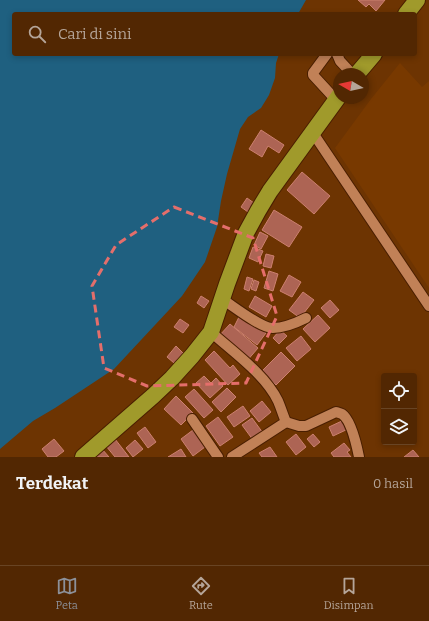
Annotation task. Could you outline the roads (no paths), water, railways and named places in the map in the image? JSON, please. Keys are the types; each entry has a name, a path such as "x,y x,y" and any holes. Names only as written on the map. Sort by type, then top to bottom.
{"highway":[{"path":"408,12 418,0"},
{"path":"362,68 372,56"},
{"path":"83,457 172,378 211,332 246,233 270,191 334,104"}],"street":[{"path":"326,56 313,75 333,93"},
{"path":"338,56 346,68"},
{"path":"313,133 429,306"},
{"path":"222,299 261,325 272,329 296,323 306,318"},
{"path":"211,332 255,370 278,400 286,422"},
{"path":"286,422 299,426 306,426 336,412 340,413 344,415 353,432 359,457"},
{"path":"192,419 218,457"},
{"path":"232,457 286,422"}],"water":[{"path":"0,0 306,0 299,12 12,12 12,56 278,56 276,63 275,78 269,95 261,108 248,117 240,129 227,174 217,227 205,262 182,296 114,369 33,421 0,449"}]}
